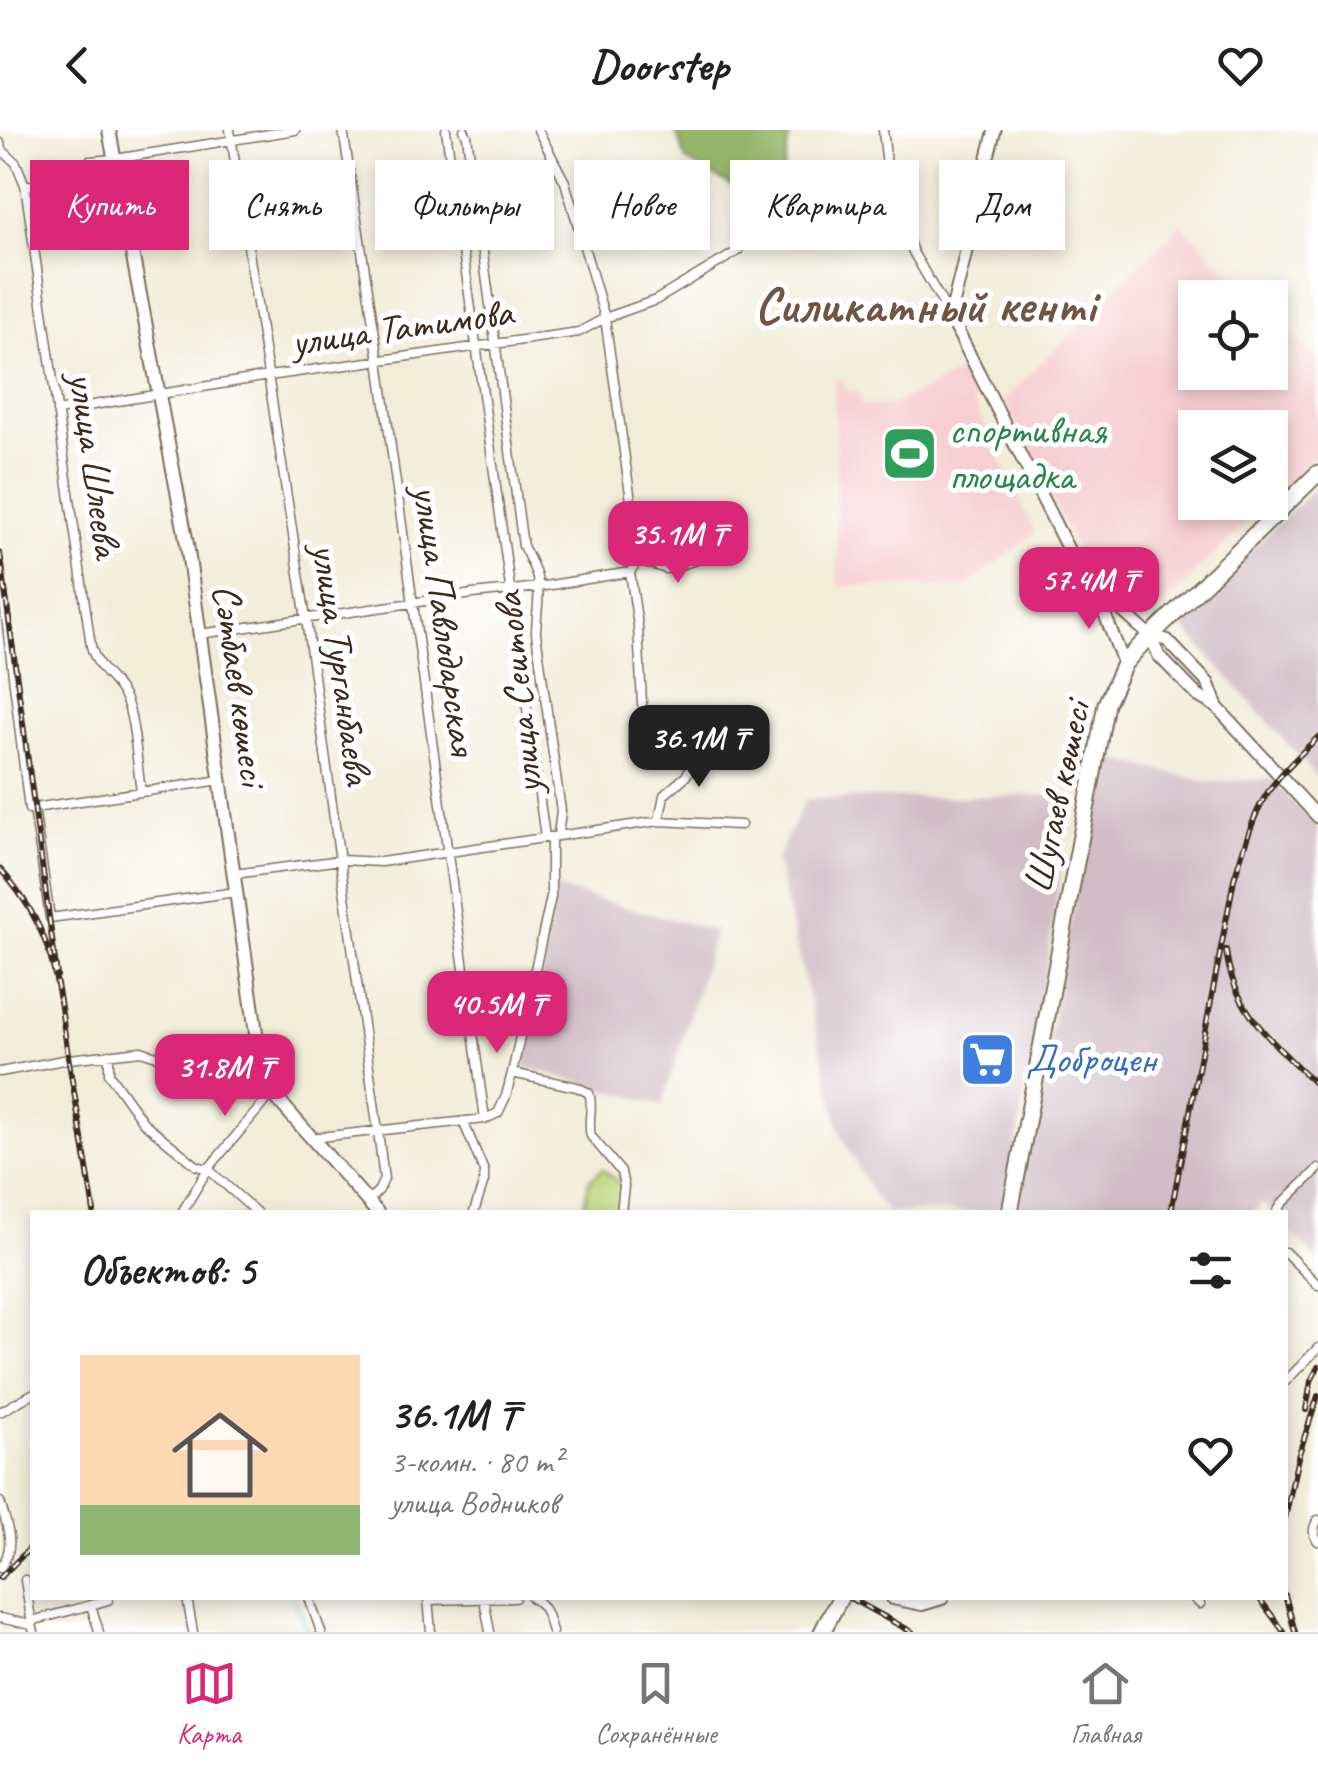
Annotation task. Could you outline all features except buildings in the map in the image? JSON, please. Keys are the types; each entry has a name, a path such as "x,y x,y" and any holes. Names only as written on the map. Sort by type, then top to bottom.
{"highway":[{"name":"Шугаев көшесі","path":"1010,1210 1106,704 1124,664 1318,473"},
{"path":"822,1632 838,1600"}],"main road":[{"name":"Сәтбаев көшесі","path":"109,130 187,544 261,1068 272,1093 372,1207"},
{"path":"995,130 950,316 1080,573 1150,636 1159,656 1198,696 1218,707 1318,817"},
{"path":"1094,586 1124,664"},
{"path":"902,1600 922,1604 935,1600"}],"street":[{"name":"улица Турганбаева","path":"230,130 306,619 378,1131 384,1180 372,1207"},
{"path":"25,185 55,186 90,161 294,130"},
{"name":"улица Павлодарская","path":"343,130 485,1119"},
{"name":"улица Сеитова","path":"446,130 511,591 552,836 551,897 512,1073 502,1106 493,1117 485,1119"},
{"name":"улица Сеитова","path":"464,130 523,546 539,588 536,633 561,810 552,836"},
{"path":"538,130 565,182 605,318 638,560 630,572 638,626 642,704"},
{"path":"882,130 890,184 913,252 950,316"},
{"name":"улица Шлеева","path":"0,143 16,163 25,185 91,646 100,668 124,696 140,791"},
{"name":"улица Татимова","path":"57,411 580,332 605,318 656,300 738,252"},
{"path":"638,560 666,569 718,554"},
{"path":"0,567 29,808 220,780"},
{"path":"200,634 630,572"},
{"path":"659,822 664,795 692,766 693,747"},
{"path":"34,808 50,918 236,892"},
{"path":"234,874 341,860 381,862 659,822 741,825"},
{"path":"0,1072 141,1051 272,1093 208,1170 183,1210"},
{"path":"109,1054 109,1074 142,1122 197,1166 208,1170 254,1210"},
{"path":"512,1073 577,1087 588,1093 591,1136 624,1179 621,1210"},
{"path":"310,1138 485,1119"},
{"path":"463,1122 484,1171 475,1210"},
{"path":"1280,1210 1318,1169"},
{"path":"1288,1255 1318,1285"},
{"path":"1288,1379 1318,1348"},
{"path":"0,1412 30,1395"},
{"path":"0,1502 11,1546 0,1568"},
{"path":"1317,1520 1313,1529 1318,1542"},
{"path":"25,1580 33,1629"},
{"path":"33,1629 36,1620 108,1600"},
{"path":"187,1600 193,1632"},
{"path":"310,1600 321,1632"},
{"path":"428,1600 431,1632"},
{"path":"484,1600 490,1632"},
{"path":"536,1600 546,1611 552,1632"},
{"path":"91,1605 99,1632"},
{"path":"0,1618 33,1629"}],"shaded area":[{"path":"1181,224 1238,280 1178,280 1178,390 1288,390 1288,330 1318,360 1318,454 1288,483 1288,410 1178,410 1178,520 1250,520 1146,621 1080,558 1004,400"},
{"path":"960,372 1035,533 965,587 838,586 834,379 844,379 845,391 858,391 862,405 892,405"},
{"path":"1318,485 1318,778 1178,621 1282,520 1288,520 1288,514"},
{"path":"1101,756 1207,782 1271,779 1318,827 1318,1261 1288,1229 1288,1210 1270,1210 1263,1203 1255,1210 1017,1210"},
{"path":"1071,795 1042,1000 1004,1210 886,1210 870,1190 841,1135 776,860 806,799"},
{"path":"554,888 715,931 662,1105 522,1066 537,1010"}],"green space":[{"path":"676,130 790,130 785,160 730,160 730,185 710,174 710,160 686,160"},
{"path":"602,1169 622,1184 619,1210 583,1210 589,1181"}],"waterway":[{"path":"293,1600 308,1632"}],"railway":[{"path":"0,553 57,976"},
{"path":"1171,1210 1234,879 1266,794 1318,737"},
{"path":"0,869 34,916 52,962 94,1210"},
{"path":"1226,950 1230,972 1247,1010 1318,1087"},
{"path":"1306,1410 1318,1367"},
{"path":"1288,1504 1318,1396"},
{"path":"0,1578 30,1548"},
{"path":"854,1600 912,1632"},
{"path":"1260,1600 1284,1632"},
{"path":"1286,1600 1295,1632"}],"place":[{"name":"спортивная площадка","path":"910,453"},
{"name":"Доброцен","path":"987,1059"}],"district":[{"name":"Силикатный кенті","path":"925,305"}]}
